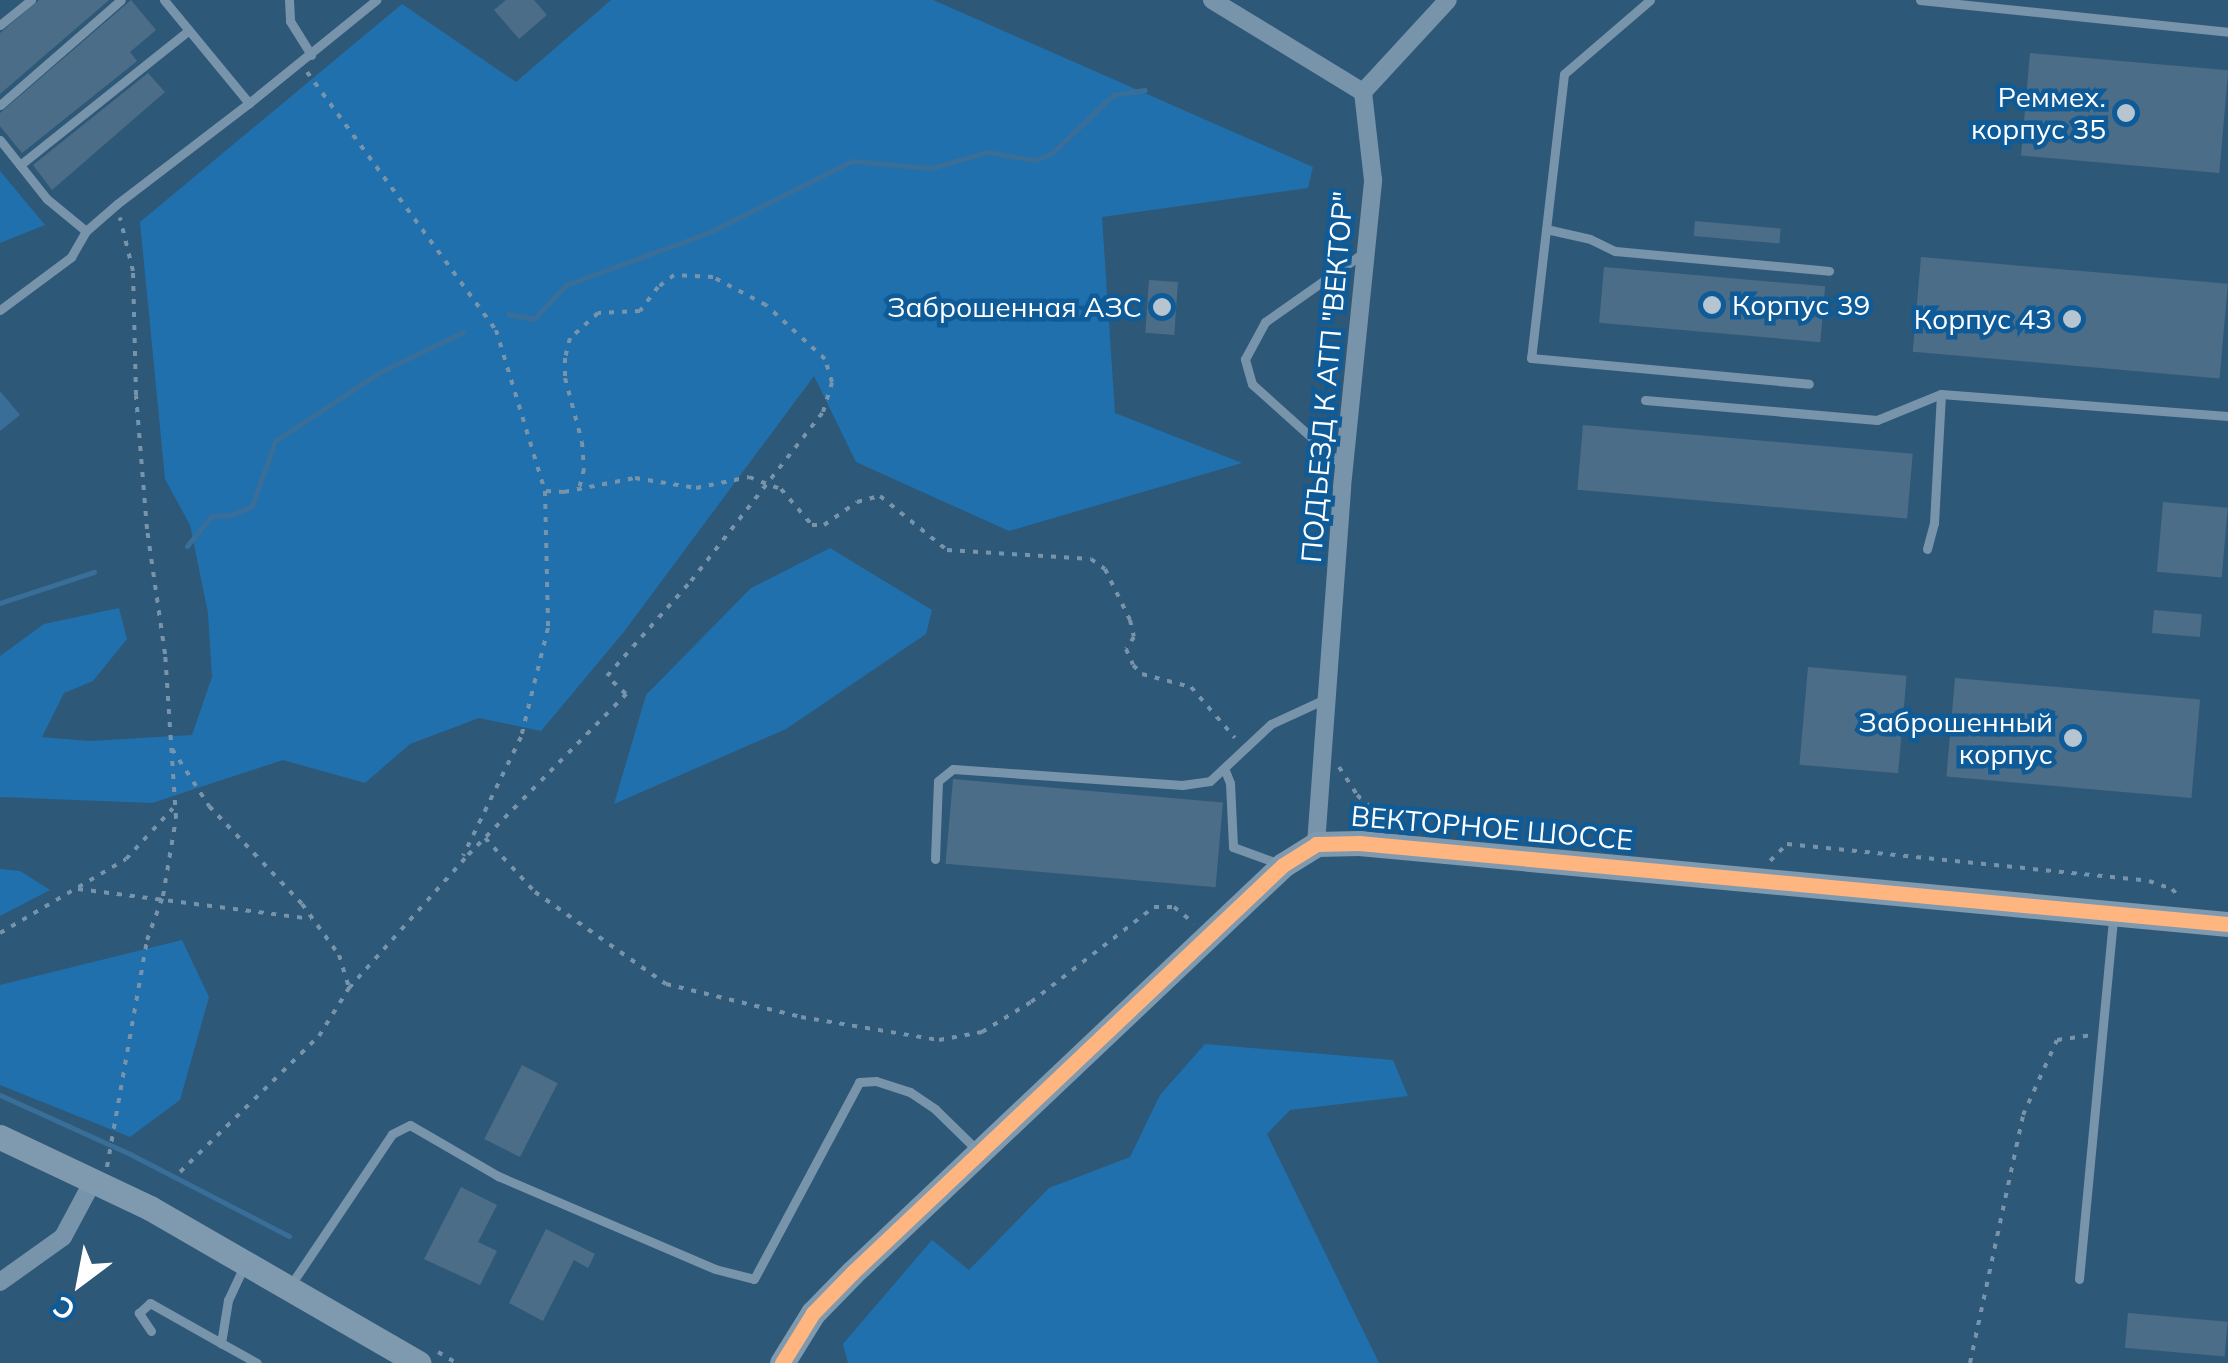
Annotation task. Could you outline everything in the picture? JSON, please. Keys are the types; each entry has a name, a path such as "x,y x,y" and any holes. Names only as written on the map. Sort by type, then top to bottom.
{"main road":[{"name":"ВЕКТОРНОЕ ШОССЕ","path":"782,1363 813,1313 978,1151 1282,864 1316,844 1359,843 2228,924"},
{"path":"0,1138 98,1184 246,1262 418,1363"}],"street":[{"path":"1212,0 1363,92 1448,0"},
{"name":"ПОДЪЕЗД К АТП \"ВЕКТОР\"","path":"1316,844 1345,468 1373,180 1363,92"},
{"path":"0,1282 63,1237 98,1184"}],"lane":[{"path":"0,26 31,0"},
{"path":"0,105 122,0"},
{"path":"164,0 249,103"},
{"path":"289,0 290,21 311,55"},
{"path":"0,310 71,256 86,230 116,204 302,64 376,0"},
{"path":"1650,0 1564,74 1531,358 1809,384"},
{"path":"1920,0 2228,32"},
{"path":"20,165 190,30"},
{"path":"0,140 47,199 86,230"},
{"path":"1546,229 1590,239 1615,251 1829,271"},
{"path":"1345,468 1252,384 1245,359 1265,322 1365,251"},
{"path":"1928,549 1934,523 1940,394"},
{"path":"1644,400 1877,420 1940,394 2228,416"},
{"path":"935,858 938,781 953,768 1182,785 1210,781 1271,724 1327,698"},
{"path":"1224,768 1230,783 1233,847 1282,864"},
{"path":"2079,1279 2114,916"},
{"path":"289,1288 392,1134 410,1126 498,1176 715,1268 754,1278 859,1082 876,1081 910,1092 935,1109 978,1151"},
{"path":"221,1343 228,1300 246,1262"},
{"path":"151,1332 138,1313 150,1303 257,1363"}],"path":[{"path":"302,64 496,330 545,491 548,628 521,736 459,865"},
{"path":"98,1184 122,1104 147,940 171,863 174,808 165,654 147,530 136,395 133,270 116,204"},
{"path":"180,1172 319,1036 350,988 459,865 626,694 607,676 690,581 823,412 832,382 819,350 732,284 713,276 674,275 658,287 640,312 598,313 570,338 565,378 582,442 584,469 579,489"},
{"path":"545,491 636,478 696,488 749,476 767,481 795,502 812,525 824,525 857,502 880,496 947,550 1091,559 1104,569 1130,620 1134,636 1126,649 1133,665 1142,674 1191,687 1243,750"},
{"path":"169,745 209,806 313,919 339,956 350,988"},
{"path":"1336,760 1357,795 1399,830"},
{"path":"0,933 126,859 174,808"},
{"path":"484,838 535,892 666,984 801,1017 939,1040 982,1032 1031,1002 1154,907 1174,907 1190,916 1205,940"},
{"path":"1765,866 1787,844 2149,881 2172,889 2188,905"},
{"path":"78,889 161,903 313,919"},
{"path":"1970,1363 2023,1115 2056,1040 2101,1034"}],"shaded area":[{"path":"611,0 933,0 1313,167 1308,188 1102,217 1115,413 1242,463 1009,531 856,462 814,376 623,633 541,731 479,718 410,744 365,783 283,760 152,803 0,797 0,656 44,624 119,608 127,639 93,681 64,693 42,737 90,741 192,735 212,677 208,613 190,525 165,479 140,222 402,4 516,82"},
{"path":"0,171 45,225 0,243"},
{"path":"0,391 20,415 0,431"},
{"path":"830,548 932,610 926,634 786,729 614,804 646,695 751,588"},
{"path":"0,869 20,871 50,890 0,916"},
{"path":"182,940 209,997 180,1100 130,1137 0,1085 0,985"},
{"path":"1205,1044 1393,1060 1408,1096 1290,1110 1267,1134 1379,1363 848,1363 843,1344 932,1240 969,1270 1049,1188 1130,1157 1160,1095"}],"building":[{"path":"39,0 109,0 0,94 0,33"},
{"path":"131,0 156,30 130,52 137,61 22,153 0,126 0,113"},
{"path":"506,0 534,0 547,15 519,39 494,10"},
{"name":"Реммех. корпус 35","path":"2030,53 2228,70 2219,173 2021,156"},
{"path":"148,73 165,92 52,190 33,165"},
{"path":"1695,221 1781,228 1779,243 1694,236"},
{"name":"Корпус 43","path":"1921,257 2228,284 2220,378 1913,352"},
{"name":"Корпус 39","path":"1604,267 1825,286 1820,342 1599,323"},
{"name":"Заброшенная АЗС","path":"1149,280 1178,282 1174,335 1145,333"},
{"path":"1583,425 1913,454 1907,519 1577,490"},
{"path":"2163,502 2228,508 2222,577 2157,572"},
{"path":"2154,610 2202,614 2200,637 2152,633"},
{"path":"1808,667 1907,676 1898,773 1799,765"},
{"name":"Заброшенный корпус","path":"1955,678 2200,699 2191,798 1946,777"},
{"path":"953,779 1223,803 1216,887 946,864"},
{"path":"522,1065 558,1083 520,1157 484,1139"},
{"path":"461,1187 497,1205 478,1242 497,1251 480,1285 424,1259"},
{"path":"546,1229 595,1254 588,1268 574,1260 543,1321 509,1303"},
{"path":"2128,1313 2228,1322 2225,1357 2125,1348"}],"waterway":[{"path":"508,314 534,319 566,285 710,232 852,161 931,168 987,152 1035,160 1052,153 1113,95 1145,90"},
{"path":"187,546 211,516 231,515 252,506 275,441 380,372 463,332"},
{"path":"0,603 94,572"},
{"path":"0,1095 130,1154 289,1236"}],"transit line":[{"path":"782,1363 813,1313 852,1273 1283,865 1316,844 1359,843 2228,924"}],"place":[{"name":"Реммех. корпус 35","path":"2126,113"},
{"name":"Корпус 39","path":"1712,305"},
{"name":"Заброшенная АЗС","path":"1162,307"},
{"name":"Корпус 43","path":"2072,319"},
{"name":"Заброшенный корпус","path":"2073,738"}]}
